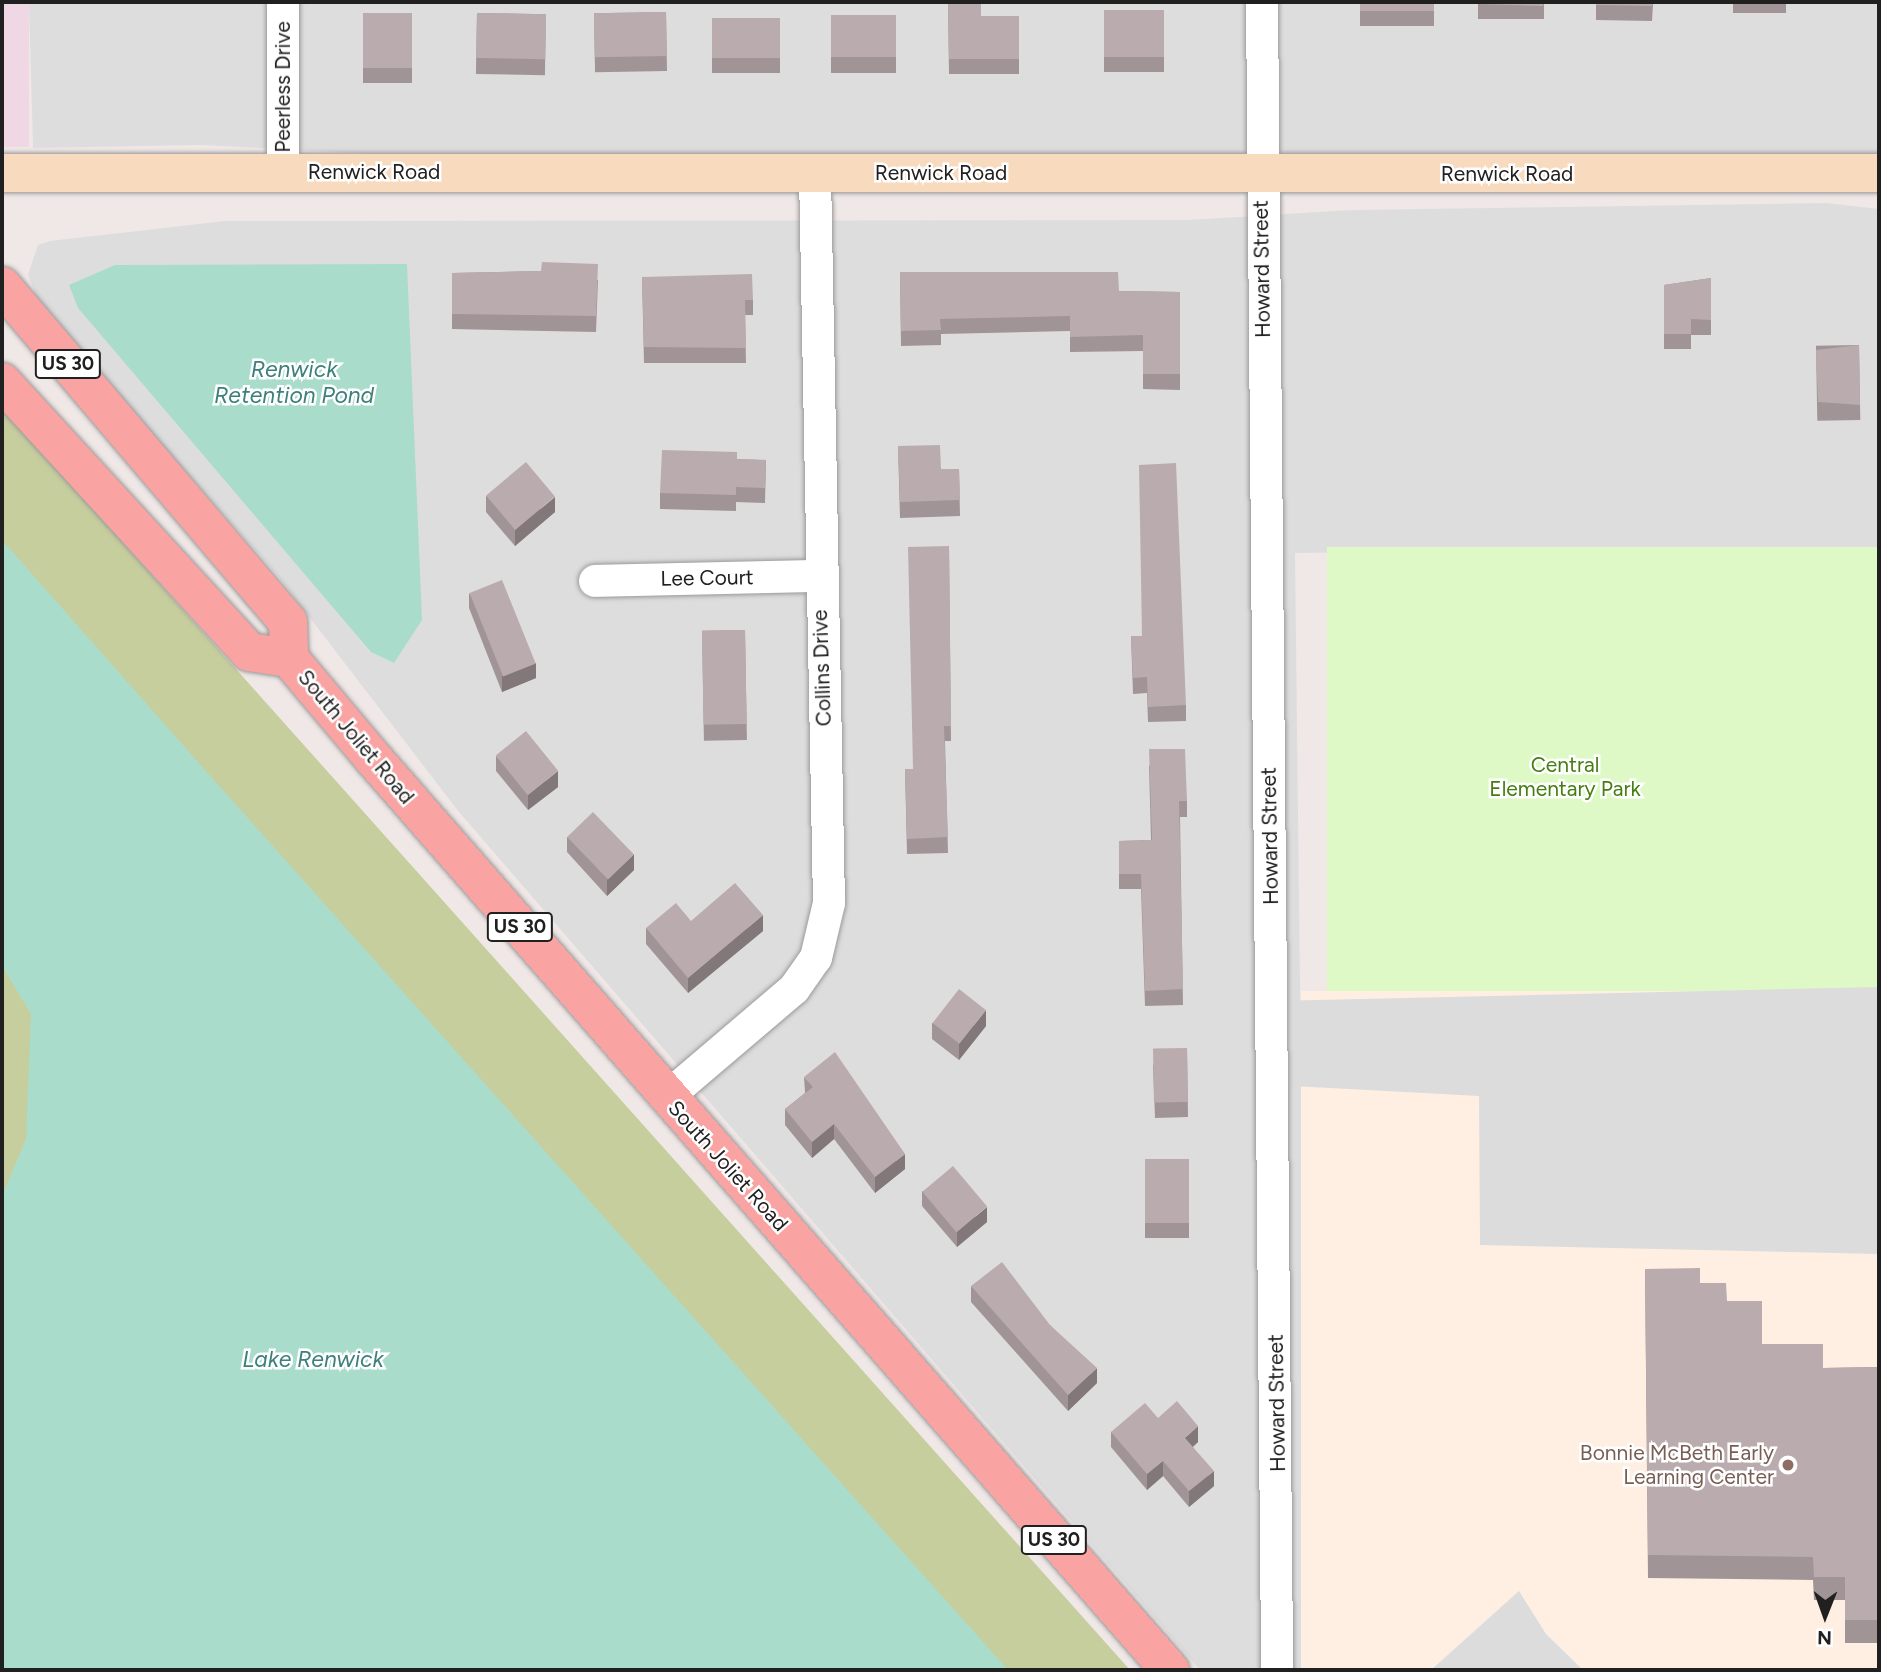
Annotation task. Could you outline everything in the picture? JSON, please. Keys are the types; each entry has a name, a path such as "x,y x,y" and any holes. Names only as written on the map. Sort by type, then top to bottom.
{"main road":[{"name":"South Joliet Road","path":"2,286 288,622 289,658 667,1097 1170,1670"},
{"name":"South Joliet Road","path":"2,383 249,652 289,658"}],"street":[{"name":"Peerless Drive","path":"282,2 283,172"},
{"name":"Howard Street","path":"1262,2 1261,174 1277,1670"},
{"name":"Renwick Road","path":"2,173 1879,173"},
{"name":"Collins Drive","path":"667,1097 756,1025 816,958 829,903 820,576 815,173"},
{"name":"Lee Court","path":"595,581 820,576"}],"shaded area":[{"path":"2,2 29,2 29,147 2,147"},
{"path":"29,2 1879,2 1879,159 680,158 395,155 200,145 33,148"},
{"path":"1826,203 1879,209 1879,547 1295,553 1308,1670 1200,1670 459,812 277,575 42,310 28,275 38,245 50,241 225,221 1188,220 1352,210"},
{"name":"Lake Renwick","path":"2,407 1130,1670 2,1670"},
{"path":"1879,987 1879,1254 1480,1245 1479,1096 1274,1085 1272,1001"},
{"path":"1301,991 1879,991 1879,1670 1301,1670"},
{"path":"1519,1591 1546,1634 1583,1670 1431,1670"}],"green space":[{"name":"Central Elementary Park","path":"1327,547 1879,547 1879,991 1327,991"}],"water":[{"name":"Renwick Retention Pond","path":"407,264 422,620 394,663 371,652 78,308 69,285 115,265"},
{"name":"Lake Renwick","path":"2,540 1008,1670 2,1670 2,1196 26,1139 31,1014 2,966"}],"building":[{"path":"948,2 981,2 981,16 1019,16 1019,59 949,59"},
{"path":"1360,2 1434,2 1434,11 1360,11"},
{"path":"1478,2 1544,2 1543,6"},
{"path":"1596,2 1652,2 1652,6 1596,5"},
{"path":"1104,10 1164,10 1164,57 1104,57"},
{"path":"666,12 667,56 595,57 594,13"},
{"path":"363,13 412,13 412,68 363,68"},
{"path":"477,13 546,14 545,59 476,58"},
{"path":"831,15 896,15 896,57 831,57"},
{"path":"712,18 780,18 780,58 712,58"},
{"path":"542,262 598,264 596,316 452,314 452,273 541,271"},
{"path":"900,272 1118,272 1119,291 1180,292 1180,374 1143,374 1143,335 1070,337 1070,316 940,319 941,330 901,331"},
{"path":"752,274 753,300 745,300 746,348 644,347 642,277"},
{"path":"1711,278 1711,320 1691,319 1691,334 1664,334 1664,285"},
{"path":"1859,345 1860,405 1818,402 1816,350"},
{"path":"940,445 941,469 959,469 960,500 900,502 898,446"},
{"path":"662,450 737,452 737,459 766,460 765,488 736,487 736,495 660,493"},
{"path":"526,462 555,496 515,530 486,495"},
{"path":"1176,463 1186,705 1148,707 1147,677 1133,678 1131,636 1142,636 1139,465"},
{"path":"949,546 951,726 944,726 948,837 907,839 905,769 913,769 908,547"},
{"path":"502,580 536,663 503,677 470,593"},
{"path":"745,630 747,724 704,725 702,631"},
{"path":"526,731 558,771 528,795 496,756"},
{"path":"1149,749 1185,749 1187,801 1179,801 1183,989 1145,991 1141,874 1119,874 1119,841 1152,840"},
{"path":"593,812 634,854 608,879 567,837"},
{"path":"735,883 763,915 688,978 646,928 676,903 691,921"},
{"path":"959,989 986,1010 959,1044 933,1023"},
{"path":"1187,1048 1188,1102 1154,1103 1153,1049"},
{"path":"835,1052 905,1154 875,1177 834,1124 812,1142 785,1109 813,1087 804,1077"},
{"path":"1145,1159 1189,1159 1189,1223 1145,1223"},
{"path":"953,1166 987,1207 956,1232 922,1192"},
{"path":"1002,1262 1050,1325 1097,1368 1068,1395 971,1286"},
{"name":"Bonnie McBeth Early Learning Center","path":"1700,1268 1700,1283 1726,1283 1727,1301 1762,1301 1762,1344 1823,1344 1823,1368 1879,1367 1879,1620 1845,1620 1845,1577 1814,1577 1813,1557 1648,1555 1645,1269"},
{"path":"1177,1401 1198,1426 1185,1438 1214,1471 1189,1491 1163,1461 1147,1474 1111,1432 1145,1403 1158,1418"}],"place":[{"name":"Bonnie McBeth Early Learning Center","path":"1788,1465"}]}
